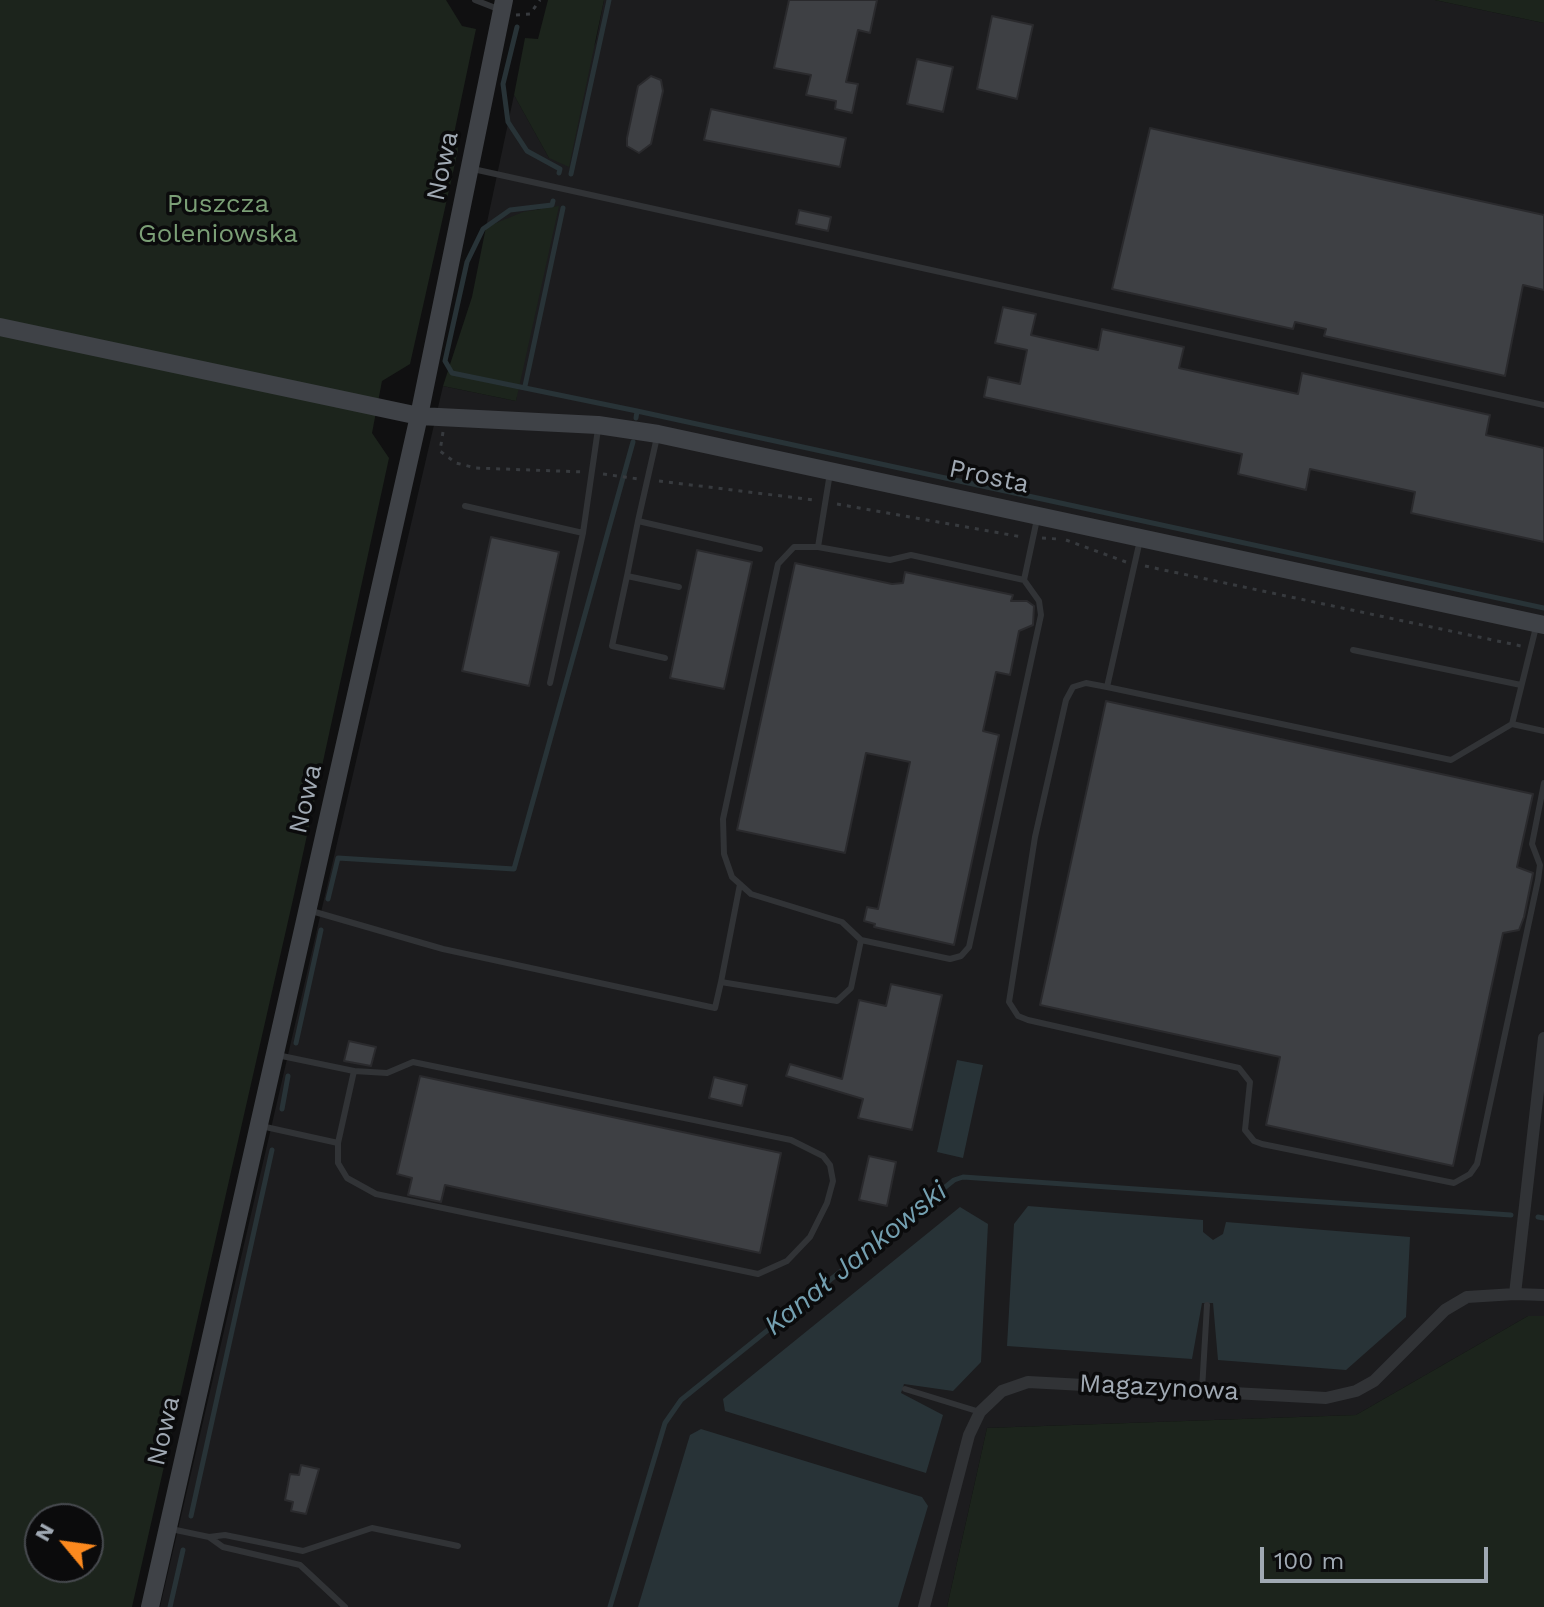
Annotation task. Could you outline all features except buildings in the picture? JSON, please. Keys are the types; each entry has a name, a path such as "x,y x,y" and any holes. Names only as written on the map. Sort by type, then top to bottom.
{"street":[{"name":"Nowa","path":"150,1607 419,416 502,5"},
{"name":"Prosta","path":"0,327 419,416 598,425 658,434 1540,624"},
{"path":"1515,1294 1544,1038"},
{"name":"Magazynowa","path":"980,1412 1002,1391 1028,1382 1326,1398 1356,1391 1374,1381 1445,1310 1467,1297 1544,1295"},
{"path":"924,1607 969,1435 980,1412"}],"lane":[{"path":"475,0 502,5"},
{"path":"469,169 1544,405"},
{"path":"550,683 583,533 598,425"},
{"path":"658,434 612,646 665,658"},
{"path":"818,547 831,470"},
{"path":"465,506 583,533"},
{"path":"1024,580 1038,515"},
{"path":"638,521 760,549"},
{"path":"1107,687 1140,536"},
{"path":"794,547 818,547 890,560 911,555 1024,580 1039,602 1041,615 969,947 961,956 950,959 861,940 842,922 751,894 732,877 724,854 723,819 778,564 794,547"},
{"path":"627,576 679,587"},
{"path":"1512,724 1540,624"},
{"path":"1353,650 1521,685"},
{"path":"1544,731 1512,724 1451,760 1107,687 1086,683 1073,687 1066,700 1035,837 1009,1002 1018,1016 1028,1020 1239,1068 1250,1082 1245,1130 1254,1141 1454,1183 1470,1174 1477,1164 1538,880 1540,865 1532,844 1544,783"},
{"path":"308,910 443,949 715,1008 740,884"},
{"path":"721,982 837,1001 851,988 861,940"},
{"path":"277,1055 354,1071 387,1073 413,1062 791,1140 823,1156 830,1165 833,1181 827,1203 810,1237 787,1261 758,1274 376,1194 347,1178 338,1163 338,1143 354,1071"},
{"path":"261,1126 338,1143"},
{"path":"1202,1390 1207,1305"},
{"path":"905,1389 980,1412"},
{"path":"168,1529 209,1537 225,1535 303,1551 372,1528 458,1546"},
{"path":"209,1537 223,1547 300,1565 345,1607"}],"path":[{"path":"502,5 518,16 530,14 540,0"},
{"path":"443,430 440,451 456,463 476,468 593,473 825,502 1033,538 1061,539 1134,564 1531,648"}],"shaded area":[{"path":"604,0 1435,0 1544,23 1544,1316 1528,1316 1356,1415 987,1428 947,1607 160,1607 443,386 516,401 541,208 486,227 514,95 549,158 596,41"},
{"path":"957,1060 983,1065 963,1158 937,1152"},
{"path":"1028,1206 1203,1220 1203,1232 1213,1240 1223,1234 1226,1222 1410,1237 1406,1317 1346,1370 1218,1360 1213,1303 1202,1303 1192,1359 1007,1346 1014,1224"},
{"path":"960,1207 988,1224 981,1362 953,1391 904,1384 901,1393 943,1415 926,1473 725,1411 723,1399"},
{"path":"701,1429 922,1497 928,1506 898,1607 638,1607 690,1435"}],"green space":[{"name":"Puszcza Goleniowska","path":"0,0 446,0 462,26 476,29 455,129 458,150 410,364 382,381 372,433 389,458 294,895 132,1607 0,1607"},
{"path":"548,0 604,0 569,167 549,158 514,95 525,38 538,39"},
{"path":"1435,0 1544,0 1544,23"},
{"path":"559,206 516,401 443,386 472,297 486,227 523,212"},
{"path":"1528,1316 1544,1316 1544,1607 947,1607 987,1428 1356,1415"}],"waterway":[{"path":"571,174 609,0"},
{"path":"517,27 503,84 508,122 527,151 560,169 559,173"},
{"path":"553,201 552,205 510,210 483,229 467,262 445,361 452,373 637,411 636,418"},
{"path":"525,386 563,208"},
{"path":"637,411 1544,608"},
{"path":"328,899 338,858 514,869 633,442"},
{"path":"296,1043 321,930"},
{"path":"282,1109 288,1076"},
{"path":"191,1516 272,1150"},
{"name":"Kanał Jankowski","path":"610,1607 665,1423 681,1400 954,1180 963,1177 1511,1215"},
{"name":"Kanał Jankowski","path":"1538,1217 1544,1218"},
{"path":"170,1607 183,1550"}]}
